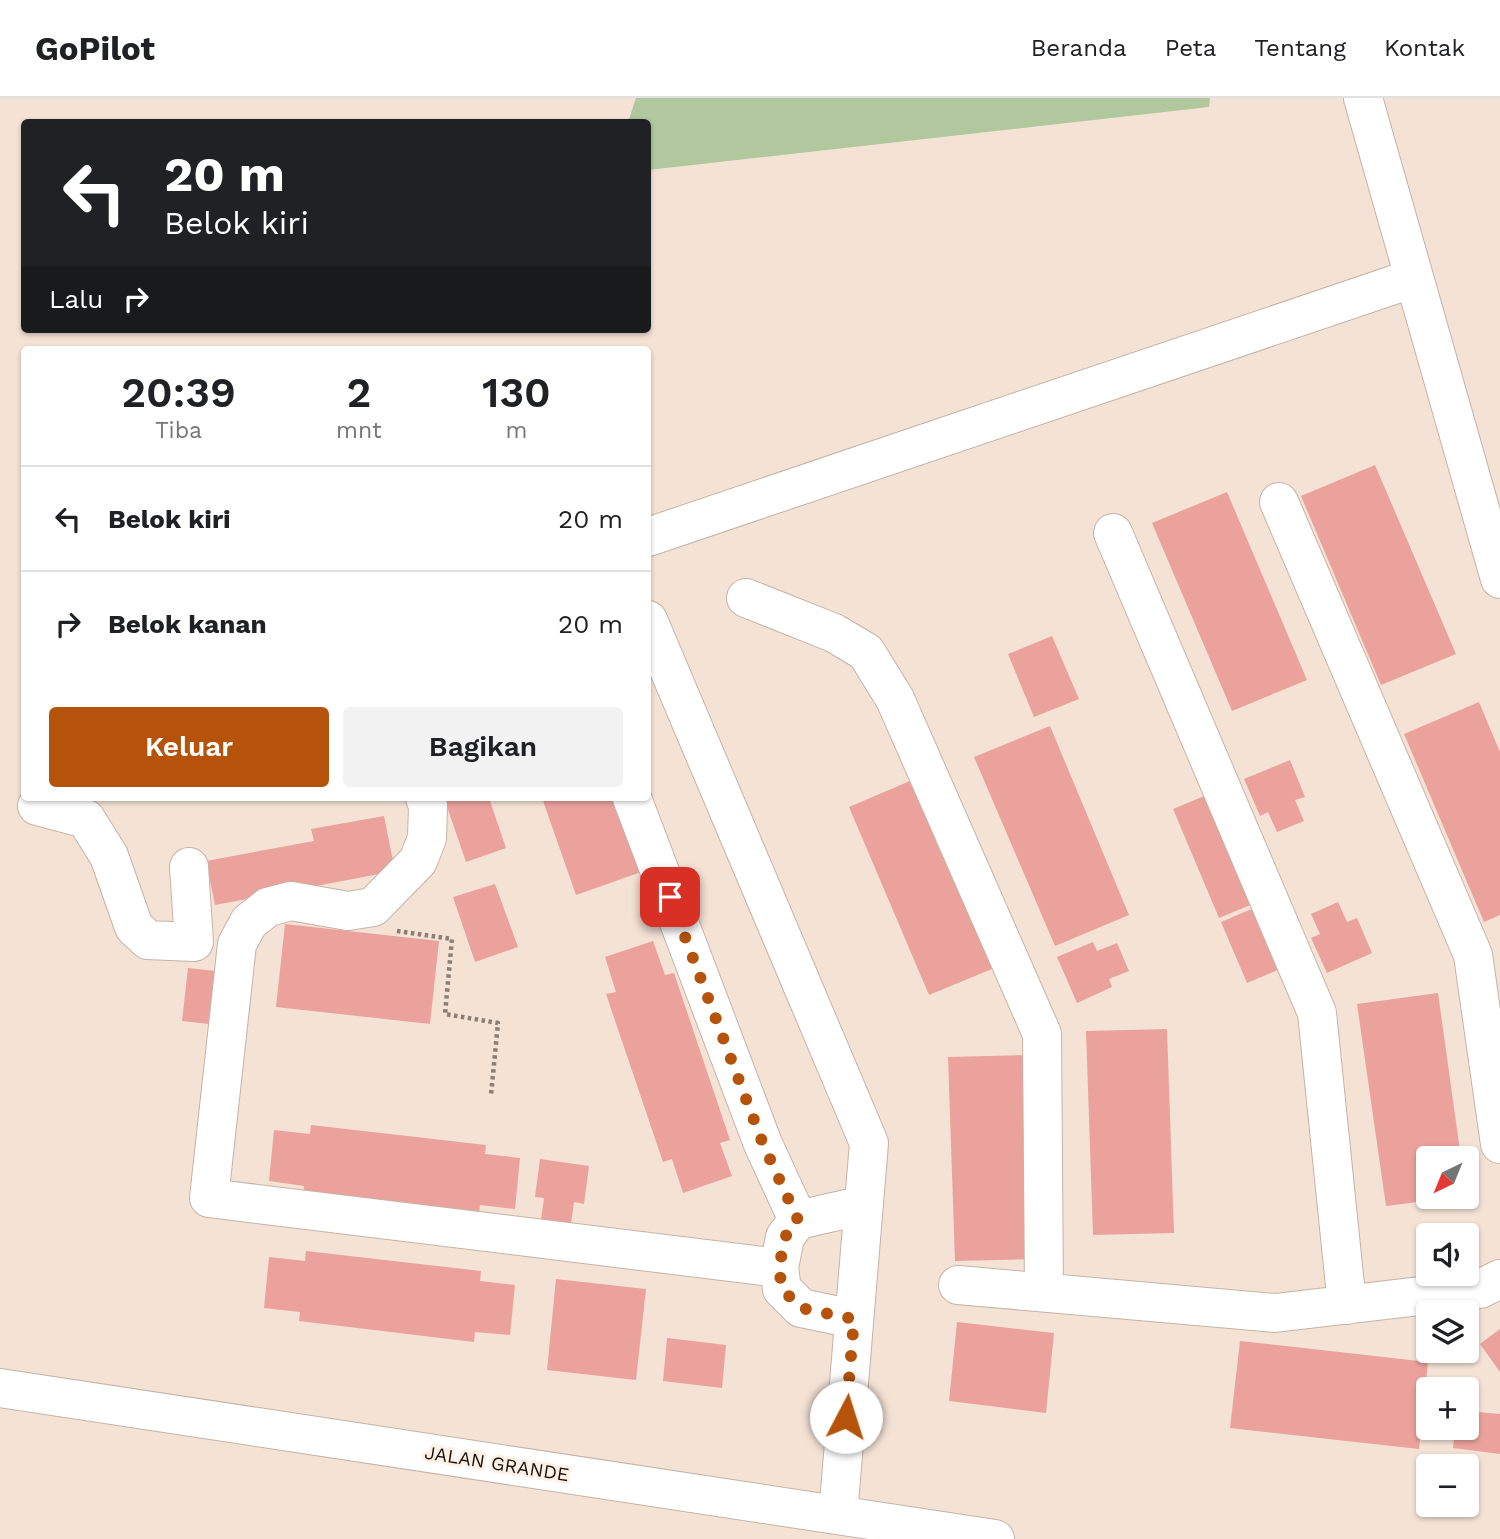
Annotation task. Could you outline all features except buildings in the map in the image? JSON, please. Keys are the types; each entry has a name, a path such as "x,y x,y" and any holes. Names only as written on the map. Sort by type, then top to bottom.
{"street":[{"path":"1363,98 1500,579"},
{"path":"651,536 1414,278"},
{"path":"1279,502 1473,955 1500,1144"},
{"path":"1113,533 1317,1013 1347,1305"},
{"path":"746,598 834,632 866,652 895,699 1042,1034 1044,1292"},
{"path":"651,627 869,1143 838,1515"},
{"path":"426,801 427,838 418,861 373,907 348,911 291,901 268,906 249,922 237,944 209,1198 779,1268"},
{"path":"633,801 763,1144 798,1220"},
{"path":"37,806 86,819 109,856 134,927 148,940 194,942 189,867"},
{"path":"854,1319 801,1308 782,1289 779,1268 785,1237 798,1220 864,1205"},
{"path":"958,1285 1275,1313 1480,1289 1500,1279"},
{"name":"JALAN GRANDE","path":"0,1388 995,1539"}],"path":[{"path":"363,909 361,926 452,939 445,1014 498,1023 491,1095"}],"green space":[{"path":"636,98 1210,98 1209,107 651,170 651,119 629,119"}],"route":[{"path":"670,897 763,1144 798,1220 785,1237 779,1268 782,1289 801,1308 854,1319 846,1417"}]}
